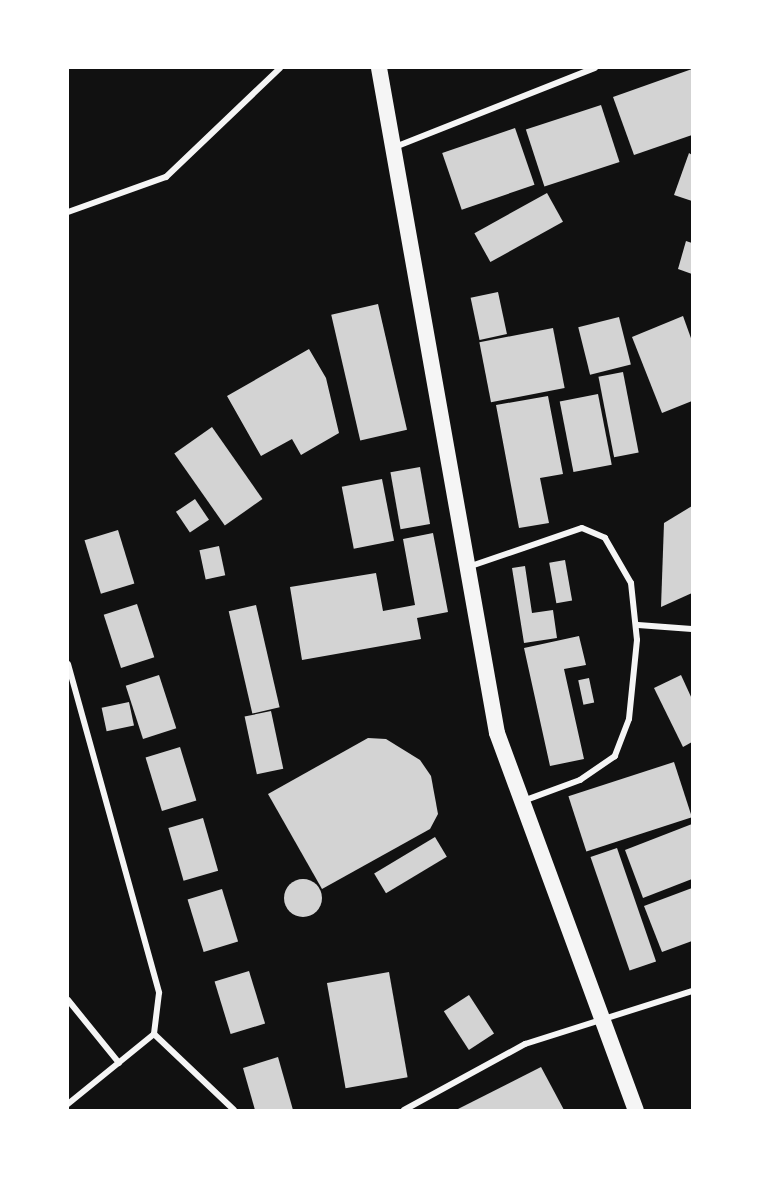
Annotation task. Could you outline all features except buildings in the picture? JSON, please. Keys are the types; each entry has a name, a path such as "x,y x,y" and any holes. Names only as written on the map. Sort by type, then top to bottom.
{"highway":[{"path":"379,68 497,733 519,803 636,1110"}],"street":[{"path":"68,212 166,177 280,68"},
{"path":"394,147 595,68"},
{"path":"468,567 556,533 596,531 627,574 638,625 629,719 615,756 580,780 519,803"},
{"path":"638,625 693,629"},
{"path":"68,664 159,993 154,1034 68,1104"},
{"path":"404,1110 525,1044 693,991"},
{"path":"68,1000 119,1064"},
{"path":"154,1034 234,1110"}]}
